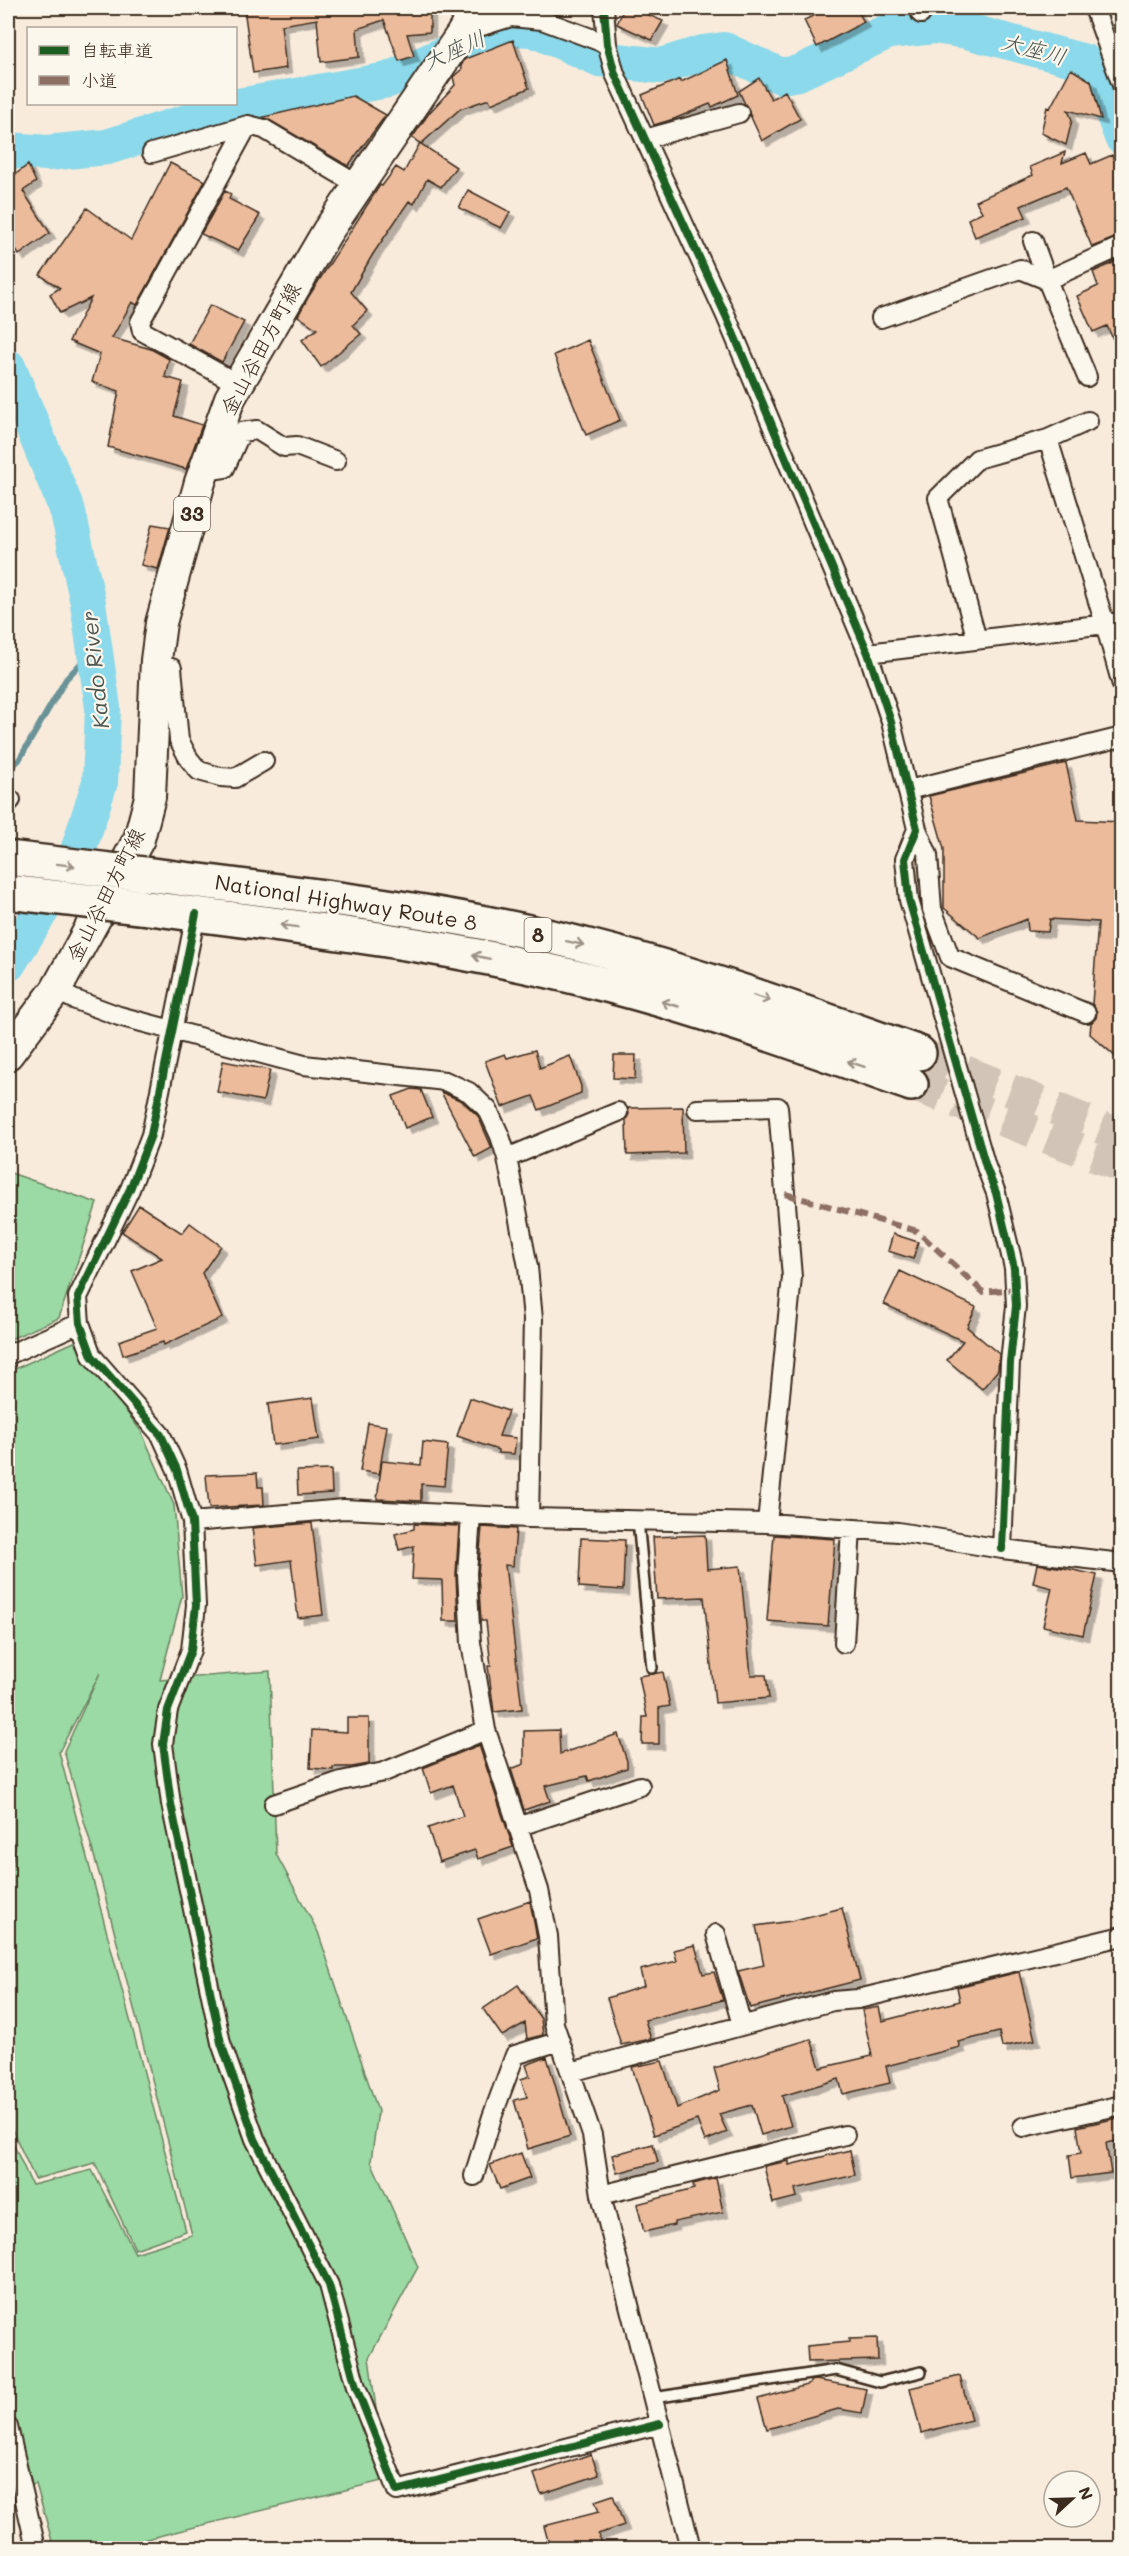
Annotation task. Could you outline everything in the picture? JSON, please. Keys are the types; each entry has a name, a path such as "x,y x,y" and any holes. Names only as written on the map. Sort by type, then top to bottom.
{"highway":[{"name":"National Highway Route 8","path":"8,858 370,902 596,948 773,1001 915,1068 756,1030 588,980 464,953 365,935 8,892"}],"main road":[{"name":"金山谷田方町線","path":"8,1054 56,990 139,839 150,797 156,666 161,623 204,471 230,398 321,241 470,20"}],"street":[{"path":"604,8 607,44 615,74 726,316 868,653 891,722 916,829 928,855 932,909 950,957 1086,1013"},
{"path":"1094,8 1122,86"},
{"path":"470,20 511,17 542,20 607,44"},
{"path":"645,139 739,113"},
{"path":"152,153 248,125 264,129 358,185"},
{"path":"238,384 142,331 140,322 248,125"},
{"path":"1034,241 1047,280 1087,377"},
{"path":"881,318 1020,269 1047,280 1122,246"},
{"path":"976,640 938,498 977,459 1048,439 1088,421"},
{"path":"204,471 225,468 241,432 248,430 257,430 284,447 297,446 336,461"},
{"path":"1048,439 1113,623 1122,685"},
{"path":"868,653 1113,623"},
{"path":"156,666 172,668 179,740 189,759 199,771 235,778 264,761"},
{"path":"908,790 1122,737"},
{"path":"916,829 905,859 909,900 986,1167 996,1193 1014,1268 1016,1306 1010,1362 1002,1548"},
{"path":"196,914 151,1135 130,1189 78,1297 80,1323 92,1356 161,1435 177,1470 192,1522 196,1605 191,1650 168,1710 163,1744 171,1804 221,2043 255,2139 329,2285 356,2387 397,2491 660,2424"},
{"path":"56,990 73,999 119,1016 304,1065 445,1082 469,1092 489,1110 507,1158 528,1267 533,1319 529,1518"},
{"path":"697,1109 778,1107 792,1277 767,1523"},
{"path":"507,1158 618,1112"},
{"path":"8,1354 80,1323"},
{"path":"192,1522 344,1509 529,1518 767,1523 898,1532 1122,1563"},
{"path":"471,1516 467,1574 471,1642 486,1730 539,1890 548,1936 554,2024 592,2135 600,2196 691,2548"},
{"path":"844,1643 851,1528"},
{"path":"274,1804 341,1781 384,1772 486,1730"},
{"path":"517,1827 640,1786"},
{"path":"716,1934 742,2025"},
{"path":"571,2072 833,2001 858,1999 1122,1936"},
{"path":"474,2176 492,2117 515,2055 560,2041"},
{"path":"1023,2127 1122,2105"},
{"path":"600,2196 845,2135"},
{"path":"8,2427 36,2548"}],"lane":[{"path":"638,1520 652,1668"},
{"path":"653,2398 836,2370 880,2382 921,2372"}],"green space":[{"path":"8,1172 97,1203 59,1318 8,1340"},
{"path":"74,1342 141,1431 174,1505 182,1596 160,1680 270,1671 276,1854 318,1932 378,2111 371,2161 418,2267 369,2358 386,2480 110,2548 54,2548 36,2484 8,2491 8,2132 32,2185 92,2170 135,2253 192,2235 101,1880 64,1751 100,1673 59,1752 186,2231 135,2249 95,2163 35,2179 8,2121 8,1881 16,1844 8,1840 8,1372"}],"building":[{"path":"244,8 430,8 430,32 407,34 414,56 399,61 384,20 357,29 359,57 321,62 317,19 281,25 286,68 253,73"},
{"path":"624,8 632,8 663,21 652,40 617,24"},
{"path":"831,8 856,8 864,22 817,47 804,20"},
{"path":"513,40 529,88 491,104 489,99 460,109 421,144 456,167 441,187 427,179 414,204 409,201 373,254 351,292 367,311 353,325 361,334 321,367 302,340 317,329 298,316 309,296 380,185 382,186 396,167 404,172 420,143 412,138 429,113 455,85 453,77 462,69 461,66 465,59"},
{"path":"727,60 738,95 712,107 710,104 654,125 642,95 680,79 681,82"},
{"path":"1071,69 1091,81 1101,119 1068,110 1072,120 1066,145 1041,133 1047,107 1050,108"},
{"path":"759,78 771,99 785,91 800,119 762,141 739,91"},
{"path":"353,96 386,115 348,166 264,117"},
{"path":"1065,152 1062,163 1086,153 1091,164 1112,155 1122,180 1122,235 1092,247 1066,187 1021,206 1026,217 975,237 968,219 982,212 976,201 1033,175 1030,167"},
{"path":"170,163 205,181 137,305 132,302 112,338 151,349 169,359 165,377 183,382 174,416 202,425 186,469 108,447 119,391 92,382 100,354 69,341 91,298 60,313 50,294 60,288 40,275 87,208 131,240"},
{"path":"28,165 36,182 23,191 50,233 19,255 8,236 8,168 13,176"},
{"path":"468,190 510,212 501,228 459,208"},
{"path":"225,191 231,194 229,199 260,215 238,251 201,234"},
{"path":"1122,259 1122,359 1107,326 1093,332 1077,296 1098,286 1093,272"},
{"path":"210,305 244,322 222,362 189,344"},
{"path":"588,340 620,420 586,435 554,355"},
{"path":"152,524 170,527 158,569 141,565"},
{"path":"1066,763 1078,820 1122,822 1122,1062 1090,1034 1091,1023 1096,1018 1097,1012 1092,1004 1098,922 1050,919 1048,932 1028,931 1027,919 980,938 944,908 944,849 929,796"},
{"path":"535,1050 540,1068 570,1056 581,1086 581,1093 539,1110 533,1096 502,1107 485,1061 505,1054 507,1058"},
{"path":"614,1055 636,1055 635,1079 613,1078"},
{"path":"223,1061 270,1070 263,1101 217,1092"},
{"path":"412,1089 421,1090 432,1117 405,1128 393,1096"},
{"path":"441,1092 462,1101 478,1116 492,1148 475,1157"},
{"path":"683,1107 684,1153 627,1155 628,1108"},
{"path":"139,1205 182,1233 190,1223 221,1246 202,1273 222,1318 164,1345 163,1342 123,1355 119,1341 157,1328 132,1271 162,1258 122,1232"},
{"path":"893,1234 918,1242 913,1259 888,1251"},
{"path":"900,1271 976,1307 967,1327 999,1354 998,1370 982,1389 947,1360 963,1341 884,1304"},
{"path":"313,1398 319,1439 273,1445 268,1404"},
{"path":"470,1398 508,1411 499,1436 516,1438 514,1454 498,1453 498,1450 457,1436"},
{"path":"368,1423 387,1426 379,1474 360,1471"},
{"path":"423,1442 448,1445 444,1486 421,1484 421,1501 377,1499 382,1461 421,1465"},
{"path":"331,1470 332,1493 298,1495 297,1471"},
{"path":"257,1473 258,1487 263,1487 264,1505 209,1508 206,1475"},
{"path":"312,1523 323,1615 298,1618 291,1560 257,1565 252,1528"},
{"path":"414,1524 459,1526 456,1575 458,1621 443,1621 442,1580 412,1579 414,1546 399,1550 395,1534 414,1529"},
{"path":"482,1527 516,1529 513,1566 505,1565 522,1709 494,1712 488,1666 491,1666 486,1621 481,1621 478,1574"},
{"path":"705,1535 707,1569 740,1566 751,1675 766,1675 769,1698 715,1703 704,1597 657,1599 653,1537"},
{"path":"774,1535 835,1539 828,1626 767,1621"},
{"path":"581,1538 625,1540 623,1590 579,1587"},
{"path":"1037,1564 1097,1575 1083,1635 1043,1626 1052,1588 1033,1583"},
{"path":"663,1672 670,1706 659,1708 659,1744 642,1744 643,1717 647,1717 639,1676"},
{"path":"347,1718 369,1718 369,1764 333,1767 333,1770 310,1768 312,1730 347,1732"},
{"path":"559,1730 560,1754 618,1734 627,1768 589,1781 587,1776 545,1786 550,1801 524,1810 511,1769 524,1764 524,1731"},
{"path":"479,1745 513,1847 478,1859 475,1850 439,1862 428,1828 463,1816 453,1785 431,1793 423,1768"},
{"path":"530,1901 537,1938 491,1954 478,1919"},
{"path":"842,1908 860,1980 750,2008 738,1971 764,1965 756,1926 791,1921"},
{"path":"695,1945 703,1974 714,1972 723,2000 645,2020 651,2039 621,2045 607,1998 644,1986 640,1970 677,1961 674,1950"},
{"path":"1019,1972 1035,2040 1002,2047 999,2032 958,2042 960,2047 886,2066 890,2083 843,2094 839,2079 782,2096 791,2126 761,2135 752,2105 719,2114 727,2132 705,2141 697,2120 654,2135 632,2067 662,2061 677,2108 720,2090 714,2068 811,2039 820,2068 872,2056 862,2010 879,2007 882,2021 960,2001 957,1987"},
{"path":"518,1985 541,2019 543,2035 527,2039 525,2023 502,2036 483,2009"},
{"path":"547,2057 570,2136 528,2149 514,2100 527,2097 521,2079 530,2076 526,2065"},
{"path":"1122,2117 1122,2140 1106,2143 1111,2173 1072,2178 1069,2155 1081,2153 1077,2127"},
{"path":"653,2144 658,2162 617,2173 612,2155"},
{"path":"850,2150 855,2175 795,2189 797,2197 773,2203 764,2166 789,2161 789,2165"},
{"path":"521,2153 530,2178 500,2189 490,2165"},
{"path":"716,2178 723,2212 674,2222 674,2225 644,2232 637,2204 694,2189 693,2184"},
{"path":"877,2338 878,2360 808,2362 807,2346 849,2342 849,2339"},
{"path":"960,2376 971,2420 921,2433 910,2388"},
{"path":"816,2380 867,2389 862,2413 838,2409 767,2429 758,2399 810,2384 810,2381"},
{"path":"591,2454 599,2475 541,2494 534,2474"},
{"path":"613,2495 624,2525 598,2534 602,2548 550,2548 544,2526 599,2512 595,2501"}],"waterway":[{"name":"大座川","path":"8,150 47,153 107,147 238,106 388,80 503,28 533,29 600,59 661,66 703,53 724,50 781,76 798,73 889,31 934,26 967,31 1085,62 1099,76 1122,137"},
{"name":"Kado River","path":"8,367 68,512 88,603 103,708 100,782 78,851 8,964"},
{"path":"8,770 19,760 66,679 95,648"}],"tunnel":[{"path":"919,1053 1122,1136"},
{"path":"911,1084 1122,1166"}],"marked path":[{"path":"785,1194 917,1231 983,1292 1015,1289"}],"cycle path":[{"path":"604,8 607,44 615,74 726,316 868,653 891,722 917,829 905,859 909,900 986,1167 996,1193 1014,1268 1016,1306 1010,1362 1002,1549"},
{"path":"196,914 151,1135 130,1189 78,1297 80,1323 92,1356 161,1435 177,1470 192,1522 196,1605 191,1650 168,1710 163,1744 171,1804 221,2043 255,2139 329,2285 356,2387 397,2491 660,2424"}]}
